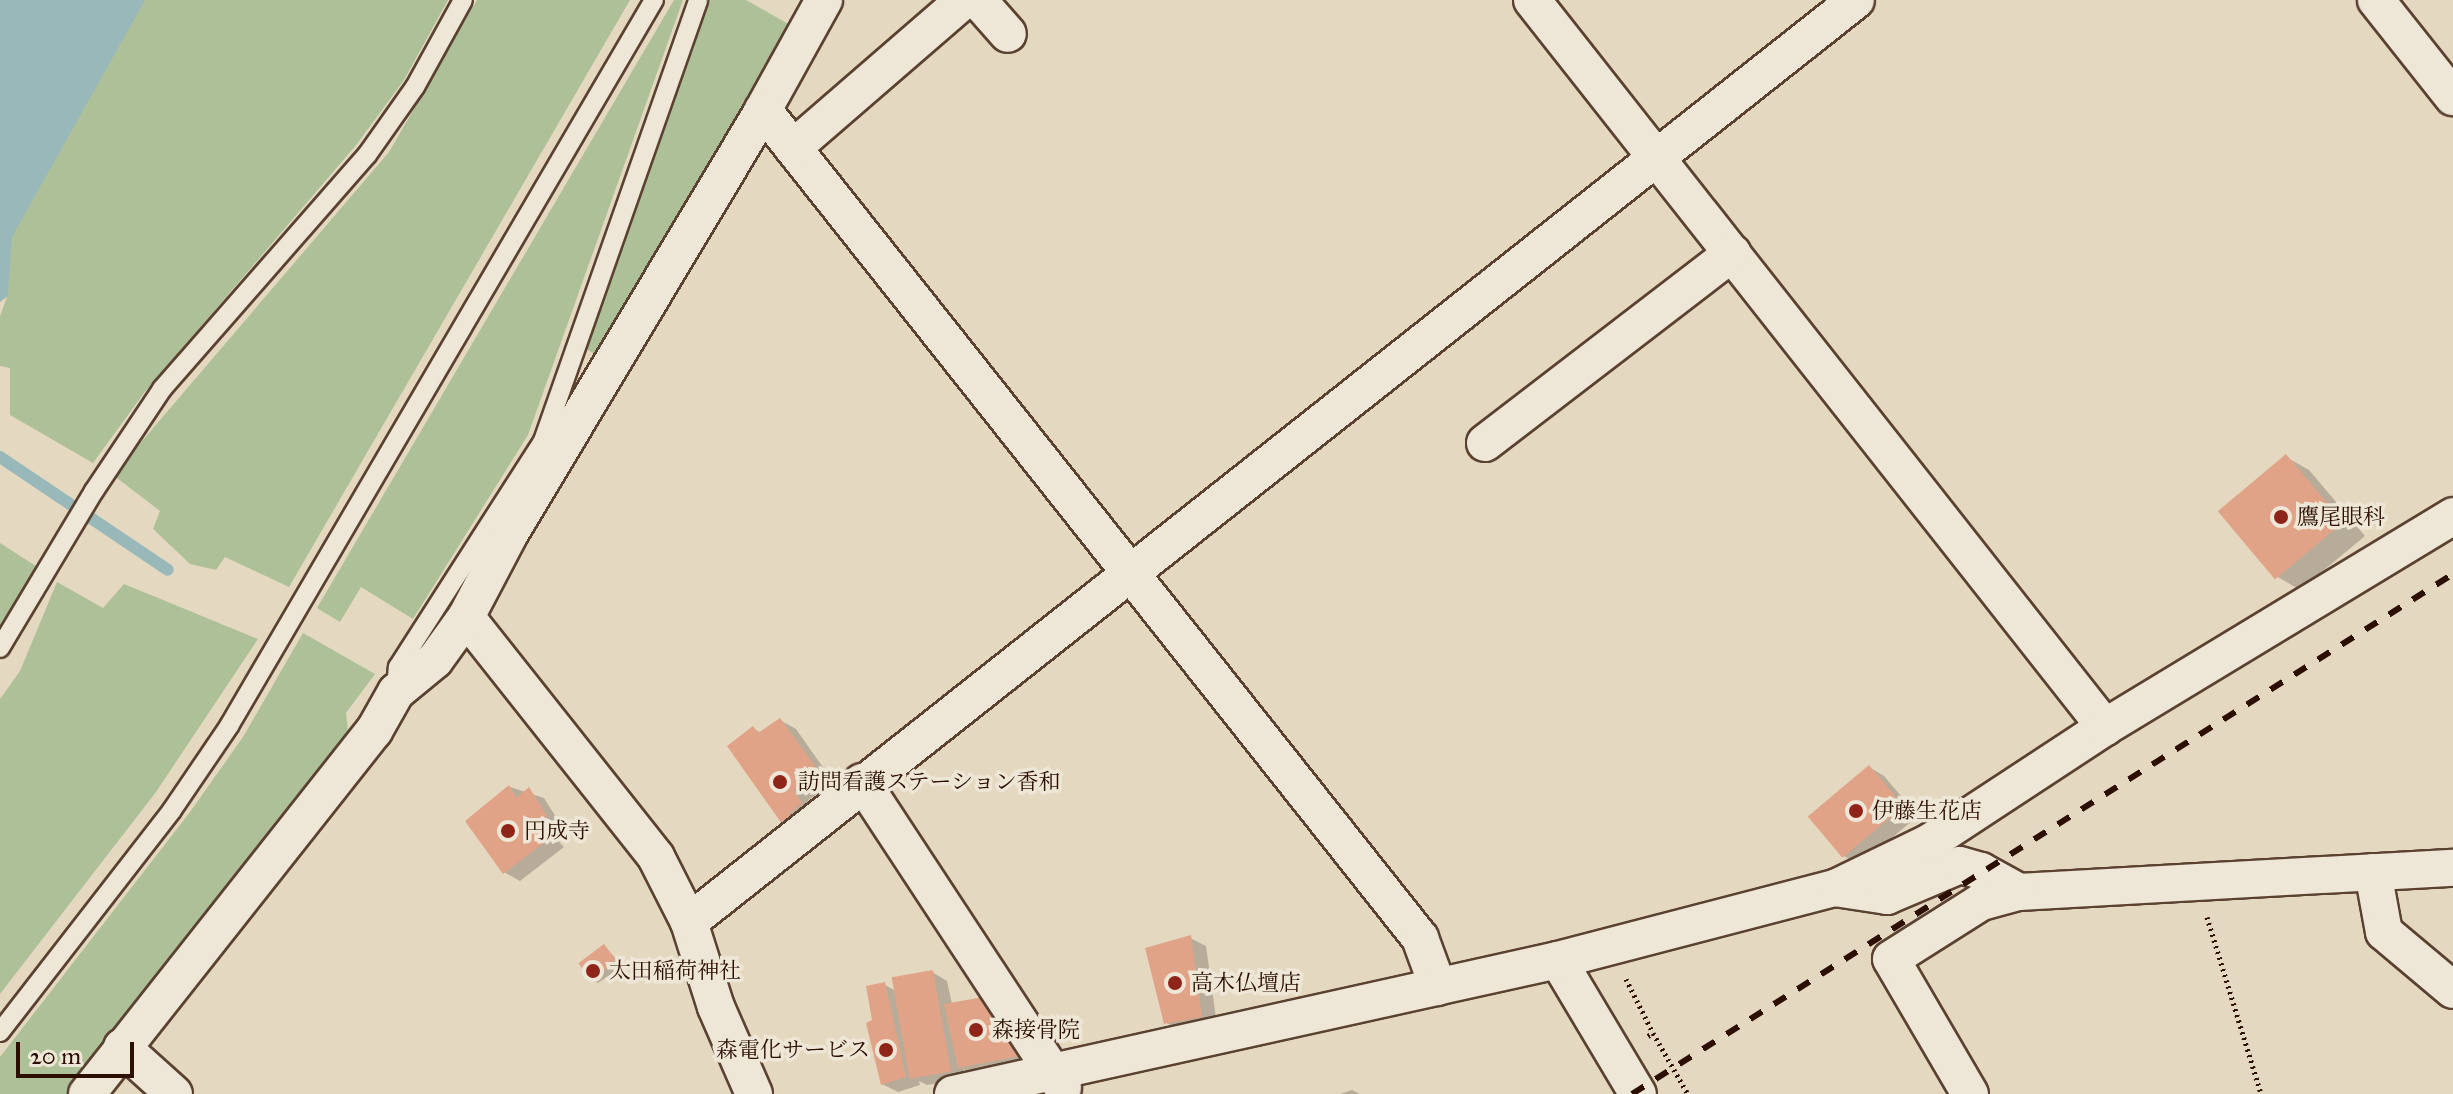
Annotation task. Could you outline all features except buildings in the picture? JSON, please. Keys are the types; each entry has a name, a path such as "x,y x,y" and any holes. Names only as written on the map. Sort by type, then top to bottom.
{"street":[{"path":"87,1094 374,731 396,692 435,660 466,617 551,462 763,110 824,0"},
{"path":"793,148 964,0"},
{"path":"978,0 1008,34"},
{"path":"1532,0 2105,727"},
{"path":"689,922 862,782 1856,0"},
{"path":"2376,0 2453,97"},
{"path":"763,110 1127,573 1420,938 1438,987"},
{"path":"1485,443 1733,253"},
{"path":"953,1094 1059,1083 1835,888 1930,842 2105,727 2453,516"},
{"path":"466,617 656,857 689,922 716,1007 754,1094"},
{"path":"862,782 1059,1083"},
{"path":"1835,888 1887,896 1960,865 2019,892"},
{"path":"1970,1094 1891,959 1981,902 2019,892 2453,868"},
{"path":"2373,872 2384,932 2453,990"},
{"path":"1558,960 1638,1094"},
{"path":"122,1047 174,1094"}],"lane":[{"path":"0,648 94,491 162,389 367,155 415,87 463,0"},
{"path":"0,1032 172,810 229,726 654,0"},
{"path":"396,692 398,667 543,441 698,0"}],"path":[{"path":"2197,882 2261,1094"},
{"path":"1610,946 1653,1033"}],"green space":[{"path":"110,0 448,0 404,80 357,144 144,393 93,463 10,415 10,368 0,366 0,316 7,297 0,302 0,186"},
{"path":"477,0 630,0 289,587 225,557 216,570 190,564 153,529 160,511 113,475 389,152"},
{"path":"674,0 683,0 528,435 413,619 361,587 340,622 317,608"},
{"path":"708,0 746,0 797,29 600,358 584,347"},
{"path":"0,543 39,568 0,626"},
{"path":"57,582 103,608 124,584 258,639 156,792 0,994 0,699 20,671"},
{"path":"303,633 375,674 346,713 349,741 295,810 263,841 67,1094 0,1094 0,1057 190,812 243,737"}],"water":[{"path":"0,0 145,0 12,237 8,295 0,302"}],"waterway":[{"path":"0,457 168,570"}],"railway":[{"path":"1632,1094 2453,574"}],"place":[{"name":"鷹尾眼科","path":"2281,517"},
{"name":"訪問看護ステーション香和","path":"780,782"},
{"name":"伊藤生花店","path":"1856,811"},
{"name":"円成寺","path":"508,831"},
{"name":"太田稲荷神社","path":"593,971"},
{"name":"高木仏壇店","path":"1175,983"},
{"name":"森接骨院","path":"976,1030"},
{"name":"森電化サービス","path":"886,1050"}]}
